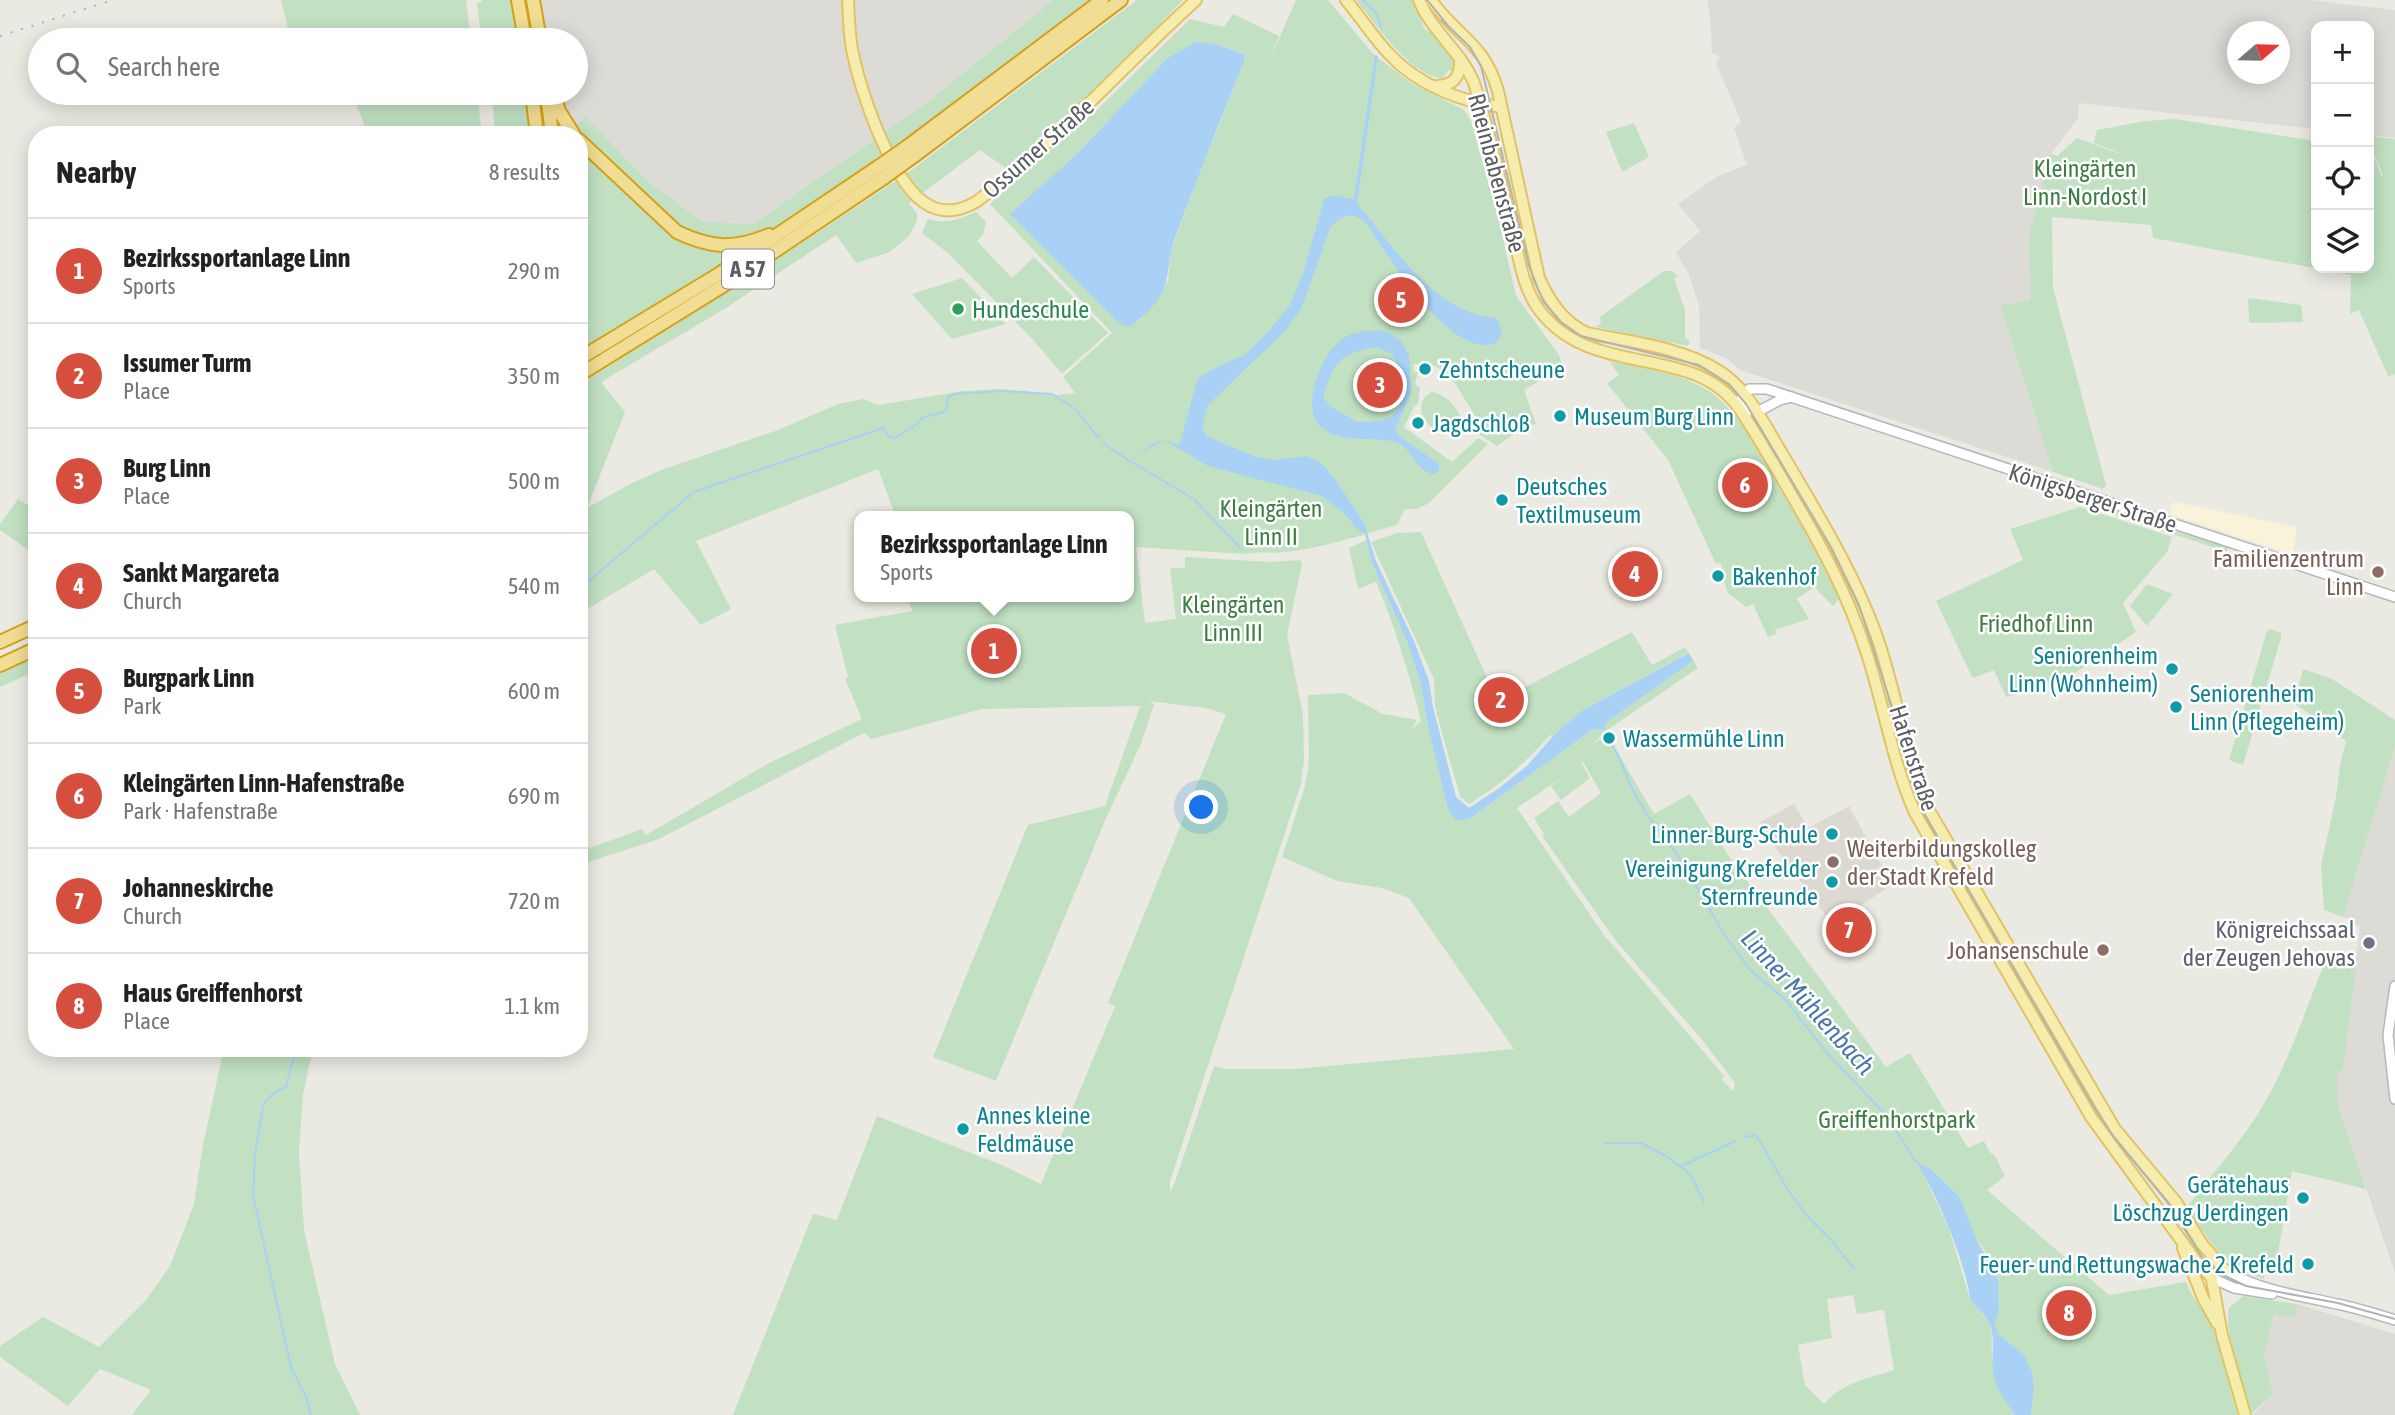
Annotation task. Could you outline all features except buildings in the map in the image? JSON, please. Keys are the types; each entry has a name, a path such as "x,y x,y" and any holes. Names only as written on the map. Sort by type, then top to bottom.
{"highway":[{"path":"518,0 523,28"},
{"path":"533,0 539,28"},
{"name":"A 57","path":"911,151 1102,0"},
{"name":"A 57","path":"588,369 726,284 1121,0"},
{"path":"533,105 536,126"},
{"path":"548,105 551,126"},
{"path":"557,105 568,126"},
{"path":"588,149 677,232 695,240 715,245 750,243 789,223 797,223"},
{"name":"A 57","path":"588,354 882,172"},
{"path":"0,642 28,629"},
{"path":"0,665 28,652"}],"main road":[{"name":"Ossumer Straße","path":"848,0 856,69 863,95 881,138 903,178 921,201 949,211 968,207 993,190 1069,125 1196,0"},
{"path":"1346,0 1390,55 1411,73 1433,86 1480,104 1502,107"},
{"name":"Rheinbabenstraße","path":"1419,0 1436,30 1460,55 1469,71 1526,284 1539,309 1558,330 1577,343"},
{"name":"Rheinbabenstraße","path":"1432,0 1481,53 1494,77 1539,278 1558,311 1575,328"},
{"path":"1433,86 1447,86 1454,82 1460,69 1460,55"},
{"name":"Hafenstraße","path":"1575,328 1587,334 1693,357 1723,373 1745,394 1856,584 1877,637 1911,761 1930,812 2115,1129 2176,1202 2202,1244 2224,1269"},
{"name":"Hafenstraße","path":"1577,343 1689,372 1723,391 1758,436 1811,527 1843,589 1867,654 1900,777 1915,813 2091,1116 2197,1262 2212,1278"},
{"path":"2172,1225 2222,1335"},
{"path":"2202,1244 2212,1278 2222,1335 2245,1415"}],"street":[{"name":"Königsberger Straße","path":"1745,394 1749,389 1759,388 1792,397 2395,597"},
{"path":"1745,394 1738,407 1756,412 1792,397"},
{"path":"2395,986 2388,1034 2395,1100"},
{"name":"Hafenstraße","path":"2224,1269 2256,1285 2395,1320"},
{"name":"Hafenstraße","path":"2212,1278 2250,1292 2292,1295"}],"shaded area":[{"path":"540,0 1053,0 928,102 753,224 703,222 648,181 587,118 576,126 564,105 588,105 588,28 546,28"},
{"path":"1707,0 2309,0 2395,10 2395,138 2374,136 2374,21 2311,21 2311,128 2079,103 2078,118 2051,154 2031,300 2000,305 2053,472 1740,370 1726,358 1700,348 1699,305 1688,273 1676,252 1700,231 1678,204 1718,176 1747,165 1734,128 1741,122 1716,63 1720,57 1712,53"},
{"path":"2175,502 2297,527 2293,553 2170,514 2171,505"},
{"path":"2395,747 2395,1274 2337,1101 2337,1071 2343,1070 2360,926 2348,924 2348,919 2343,917"},
{"name":"Weiterbildungskolleg der Stadt Krefeld","path":"1794,804 1808,828 1849,806 1892,885 1847,914 1844,911 1830,921 1769,839 1760,822"},
{"path":"2297,1304 2395,1334 2395,1415 2252,1415 2273,1394 2264,1355 2274,1313 2296,1317"}],"green space":[{"path":"281,0 466,0 470,28 288,28"},
{"path":"481,0 512,0 517,28 480,28 477,3 482,2"},
{"path":"1053,0 1090,0 964,97 739,254 588,346 588,126 561,126 561,118 569,113 576,125 586,117 648,181 703,222 753,224 928,102"},
{"path":"1137,0 1183,0 1086,99 1007,169 980,150 909,203 917,214 917,221 909,236 890,252 856,263 836,235 726,308 601,382 625,412 588,505 588,379 734,288 909,172"},
{"path":"1296,0 1328,0 1374,55 1413,84 1464,110 1471,121 1500,225 1516,296 1559,355 1564,371 1539,378 1538,382 1524,390 1536,424 1524,427 1497,446 1477,433 1480,424 1455,383 1436,366 1413,364 1414,372 1418,372 1415,384 1420,388 1418,404 1404,427 1452,462 1478,438 1488,444 1429,503 1417,509 1405,509 1397,525 1328,544 1280,553 1243,554 1136,547 1145,623 1176,619 1170,568 1185,568 1185,557 1270,562 1300,560 1302,564 1287,635 1303,715 1304,759 1301,784 1170,1181 1170,1193 1214,1066 1227,1069 1295,1069 1514,1049 1409,898 1382,888 1337,881 1282,857 1305,786 1309,762 1308,695 1344,693 1383,714 1417,720 1412,729 1421,721 1401,650 1376,582 1358,589 1349,548 1367,540 1372,563 1408,644 1421,685 1448,810 1469,819 1592,730 1604,729 1607,722 1693,661 1688,653 1583,710 1553,736 1550,735 1502,781 1469,804 1460,796 1448,755 1435,706 1434,679 1371,542 1397,533 1421,532 1499,704 1505,701 1504,698 1632,632 1652,665 1685,647 1698,668 1607,730 1593,744 1607,734 1654,814 1690,794 1730,858 1886,1067 1910,1053 1968,1148 1984,1141 1990,1153 1994,1154 2005,1176 1987,1190 2109,1295 2186,1282 2213,1324 2237,1415 2031,1415 2034,1389 2011,1345 1998,1334 1995,1322 1999,1310 1998,1280 1977,1241 1960,1197 1932,1170 1918,1162 1949,1229 1970,1299 1990,1325 1997,1378 2015,1415 733,1415 813,1214 837,1220 877,1116 1004,1166 1041,1184 1115,1006 1108,1003 1226,714 1206,708 1149,701 1154,704 1140,746 1107,816 996,1081 933,1057 1028,825 1105,806 1140,706 982,709 872,739 864,733 659,839 588,862 588,849 642,829 646,835 769,763 862,719 845,679 848,677 835,625 912,611 909,602 1134,602 1134,511 894,511 878,469 696,541 731,609 701,625 654,569 588,609 588,507 661,470 778,430 838,404 863,399 879,405 963,391 1001,389 1057,395 1075,393 1063,377 1112,333 990,204 1100,107 1190,19 1224,27 1233,14 1279,36 1270,59","holes":["1196,42 1212,43 1244,54 1245,59 1202,164 1171,251 1168,280 1159,298 1137,323 1076,155 1123,106","1583,762 1601,793 1569,817 1558,801 1534,818 1544,834 1542,836 1616,941 1703,1041 1735,1083 1733,1091 1721,1079 1725,1077 1604,935 1517,808 1561,778 1551,786 1561,800 1590,778 1581,763","1853,1295 1857,1314 1884,1310 1894,1370 1847,1386 1824,1404 1805,1385 1798,1345 1832,1338 1827,1299"]},
{"path":"1356,0 1413,0 1425,30 1439,38 1455,58 1456,74 1449,70 1443,78 1431,76 1419,69 1395,48"},
{"path":"357,105 478,105 481,126 365,126"},
{"path":"493,105 527,105 530,126 494,126"},
{"name":"Kleingärten Linn-Nordost I","path":"2175,119 2311,140 2311,268 2153,238 2151,225 2052,217 2053,288 2106,485 2103,489 2053,472 2000,305 2031,300 2029,236 2051,154 2057,156 2077,138 2142,162 2094,143 2097,130 2145,121"},
{"path":"1634,123 1649,157 1622,172 1606,132"},
{"name":"Kleingärten Linn-Nordost I","path":"2374,137 2395,139 2395,374 2388,376 2359,310 2350,314 2351,275 2340,273 2374,273 2374,156 2383,176 2374,153"},
{"path":"976,212 986,222 983,235 977,241 1012,278 1034,257 1108,333 1062,374 1035,342 948,253 922,233 928,219 952,220"},
{"path":"1664,271 1672,271 1678,276 1674,278 1685,310 1685,339 1690,340 1688,346 1596,327 1601,323 1600,317"},
{"name":"Hundeschule","path":"962,278 1006,324 952,339 912,294"},
{"path":"2250,298 2301,305 2303,322 2249,322"},
{"path":"1609,361 1687,380 1710,392 1731,411 1749,435 1818,555 1839,599 1833,606 1814,587 1797,599 1809,619 1775,630 1776,634 1768,637 1753,604 1746,607 1728,593 1720,570 1723,569 1720,563 1716,564 1668,460 1607,383 1619,375"},
{"path":"1432,392 1453,404 1465,426 1463,431 1442,433 1426,422 1421,406 1424,398"},
{"path":"18,499 28,505 28,550 0,530 0,524"},
{"name":"Friedhof Linn","path":"2080,507 2172,537 2167,552 2123,603 2136,632 2057,685 2006,697 1994,670 1973,678 1936,601 2023,560 2010,529"},
{"path":"2116,511 2228,546 2227,552 2112,514"},
{"path":"2147,584 2173,594 2147,626 2130,606"},
{"path":"2270,629 2281,633 2281,638 2243,765 2229,760 2267,631"},
{"path":"28,655 28,674 0,687 0,668"},
{"path":"2303,669 2332,679 2395,720 2395,747 2343,917 2324,910 2321,865 2346,741 2294,703"},
{"path":"2329,952 2357,959 2343,1070 2337,1072 2337,1101 2366,1189 2292,1171 2275,1271 2265,1271 2264,1279 2237,1267 2218,1251 2187,1207 2262,1107 2290,1051"},
{"path":"222,1057 311,1057 303,1095 299,1152 304,1230 335,1364 360,1415 132,1415 151,1390 100,1369 68,1406 0,1357 0,1346 43,1317 99,1347 146,1300 170,1266 194,1204 203,1145"},
{"path":"2243,1296 2297,1304 2296,1317 2274,1314 2264,1355 2273,1394 2252,1413 2235,1362 2228,1323 2228,1309"}],"water":[{"path":"1196,42 1212,43 1244,54 1245,59 1174,241 1163,291 1149,310 1128,327 1119,323 1010,214 1076,155 1168,58"},
{"path":"1375,55 1378,56 1357,203 1401,257 1435,291 1453,304 1496,318 1500,326 1500,338 1492,344 1479,344 1452,331 1421,300 1364,221 1354,216 1344,217 1335,222 1329,231 1302,307 1286,330 1208,405 1202,426 1206,436 1256,457 1275,460 1307,456 1322,464 1337,482 1364,523 1376,561 1414,641 1429,681 1456,797 1469,808 1527,766 1553,736 1583,710 1689,653 1693,661 1607,722 1604,729 1592,730 1469,819 1456,820 1448,810 1421,685 1408,644 1372,563 1365,534 1322,496 1208,466 1165,441 1179,446 1198,378 1245,355 1290,305 1303,274 1324,199 1333,196 1354,198"},
{"path":"1379,330 1401,341 1409,355 1411,393 1395,430 1400,437 1439,464 1439,470 1435,474 1423,469 1400,444 1341,437 1322,428 1315,419 1312,408 1316,379 1330,352 1347,336","holes":["1376,347 1392,354 1397,362 1402,400 1390,417 1382,421 1357,422 1330,406 1323,397 1330,376 1346,356"]},
{"path":"1916,1161 1932,1170 1960,1197 1977,1241 1993,1267 1998,1280 1999,1310 1995,1322 1998,1334 2024,1355 2032,1372 2034,1389 2031,1415 2015,1415 1997,1386 1993,1370 1993,1337 1990,1325 1970,1299 1963,1266 1949,1228"}],"waterway":[{"path":"1363,0 1376,14 1381,27"},
{"path":"588,581 694,492 883,428 888,436 895,438 922,418 946,411 948,397 954,394 1002,391 1052,394 1075,409 1099,438"},
{"path":"1103,443 1194,499 1240,548"},
{"name":"Linner Mühlenbach","path":"1604,729 1634,793 1679,857 1724,934 1751,971 1786,1000 1826,1052 1887,1116 1916,1162"},
{"path":"294,1057 286,1087 274,1093 264,1103 255,1153 253,1195 291,1367 307,1399 311,1415"},
{"path":"1745,1137 1756,1135 1788,1190 1807,1216 1832,1241 1854,1269"},
{"path":"1681,1166 1736,1141"},
{"path":"1604,1143 1641,1143 1666,1156 1690,1174 1704,1202"}],"tram line":[{"path":"1427,0 1449,27"},
{"path":"1442,20 1470,47 1481,66 1529,266 1543,301 1561,322 1581,336 1699,365 1729,384 1746,404 1831,547 1859,605 1894,713 1912,785 1925,815 2094,1107 2114,1137 2168,1203 2202,1257 2221,1274 2246,1286 2338,1303 2395,1319"}],"railway":[{"path":"0,36 113,0"}],"place":[{"name":"Burgpark Linn","path":"1401,300"},
{"name":"Hundeschule","path":"958,309"},
{"name":"Zehntscheune","path":"1425,369"},
{"name":"Burg Linn","path":"1380,385"},
{"name":"Museum Burg Linn","path":"1560,416"},
{"name":"Jagdschloß","path":"1418,423"},
{"name":"Kleingärten Linn-Hafenstraße","path":"1745,485"},
{"name":"Deutsches Textilmuseum","path":"1502,500"},
{"name":"Familienzentrum Linn","path":"2378,572"},
{"name":"Sankt Margareta","path":"1635,574"},
{"name":"Bakenhof","path":"1718,576"},
{"name":"Bezirkssportanlage Linn","path":"994,651"},
{"name":"Seniorenheim Linn (Wohnheim)","path":"2172,669"},
{"name":"Issumer Turm","path":"1501,700"},
{"name":"Seniorenheim Linn (Pflegeheim)","path":"2176,707"},
{"name":"Wassermühle Linn","path":"1609,738"},
{"name":"Linner-Burg-Schule","path":"1832,834"},
{"name":"Weiterbildungskolleg der Stadt Krefeld","path":"1833,862"},
{"name":"Vereinigung Krefelder Sternfreunde","path":"1832,882"},
{"name":"Johanneskirche","path":"1849,930"},
{"name":"Königreichssaal der Zeugen Jehovas","path":"2369,943"},
{"name":"Johansenschule","path":"2103,950"},
{"name":"Annes kleine Feldmäuse","path":"963,1129"},
{"name":"Gerätehaus Löschzug Uerdingen","path":"2303,1198"},
{"name":"Feuer- und Rettungswache 2 Krefeld","path":"2308,1264"},
{"name":"Haus Greiffenhorst","path":"2069,1313"}],"park label":[{"name":"Kleingärten Linn II","path":"1271,522"},
{"name":"Kleingärten Linn III","path":"1233,618"},
{"name":"Greiffenhorstpark","path":"1897,1119"}]}
